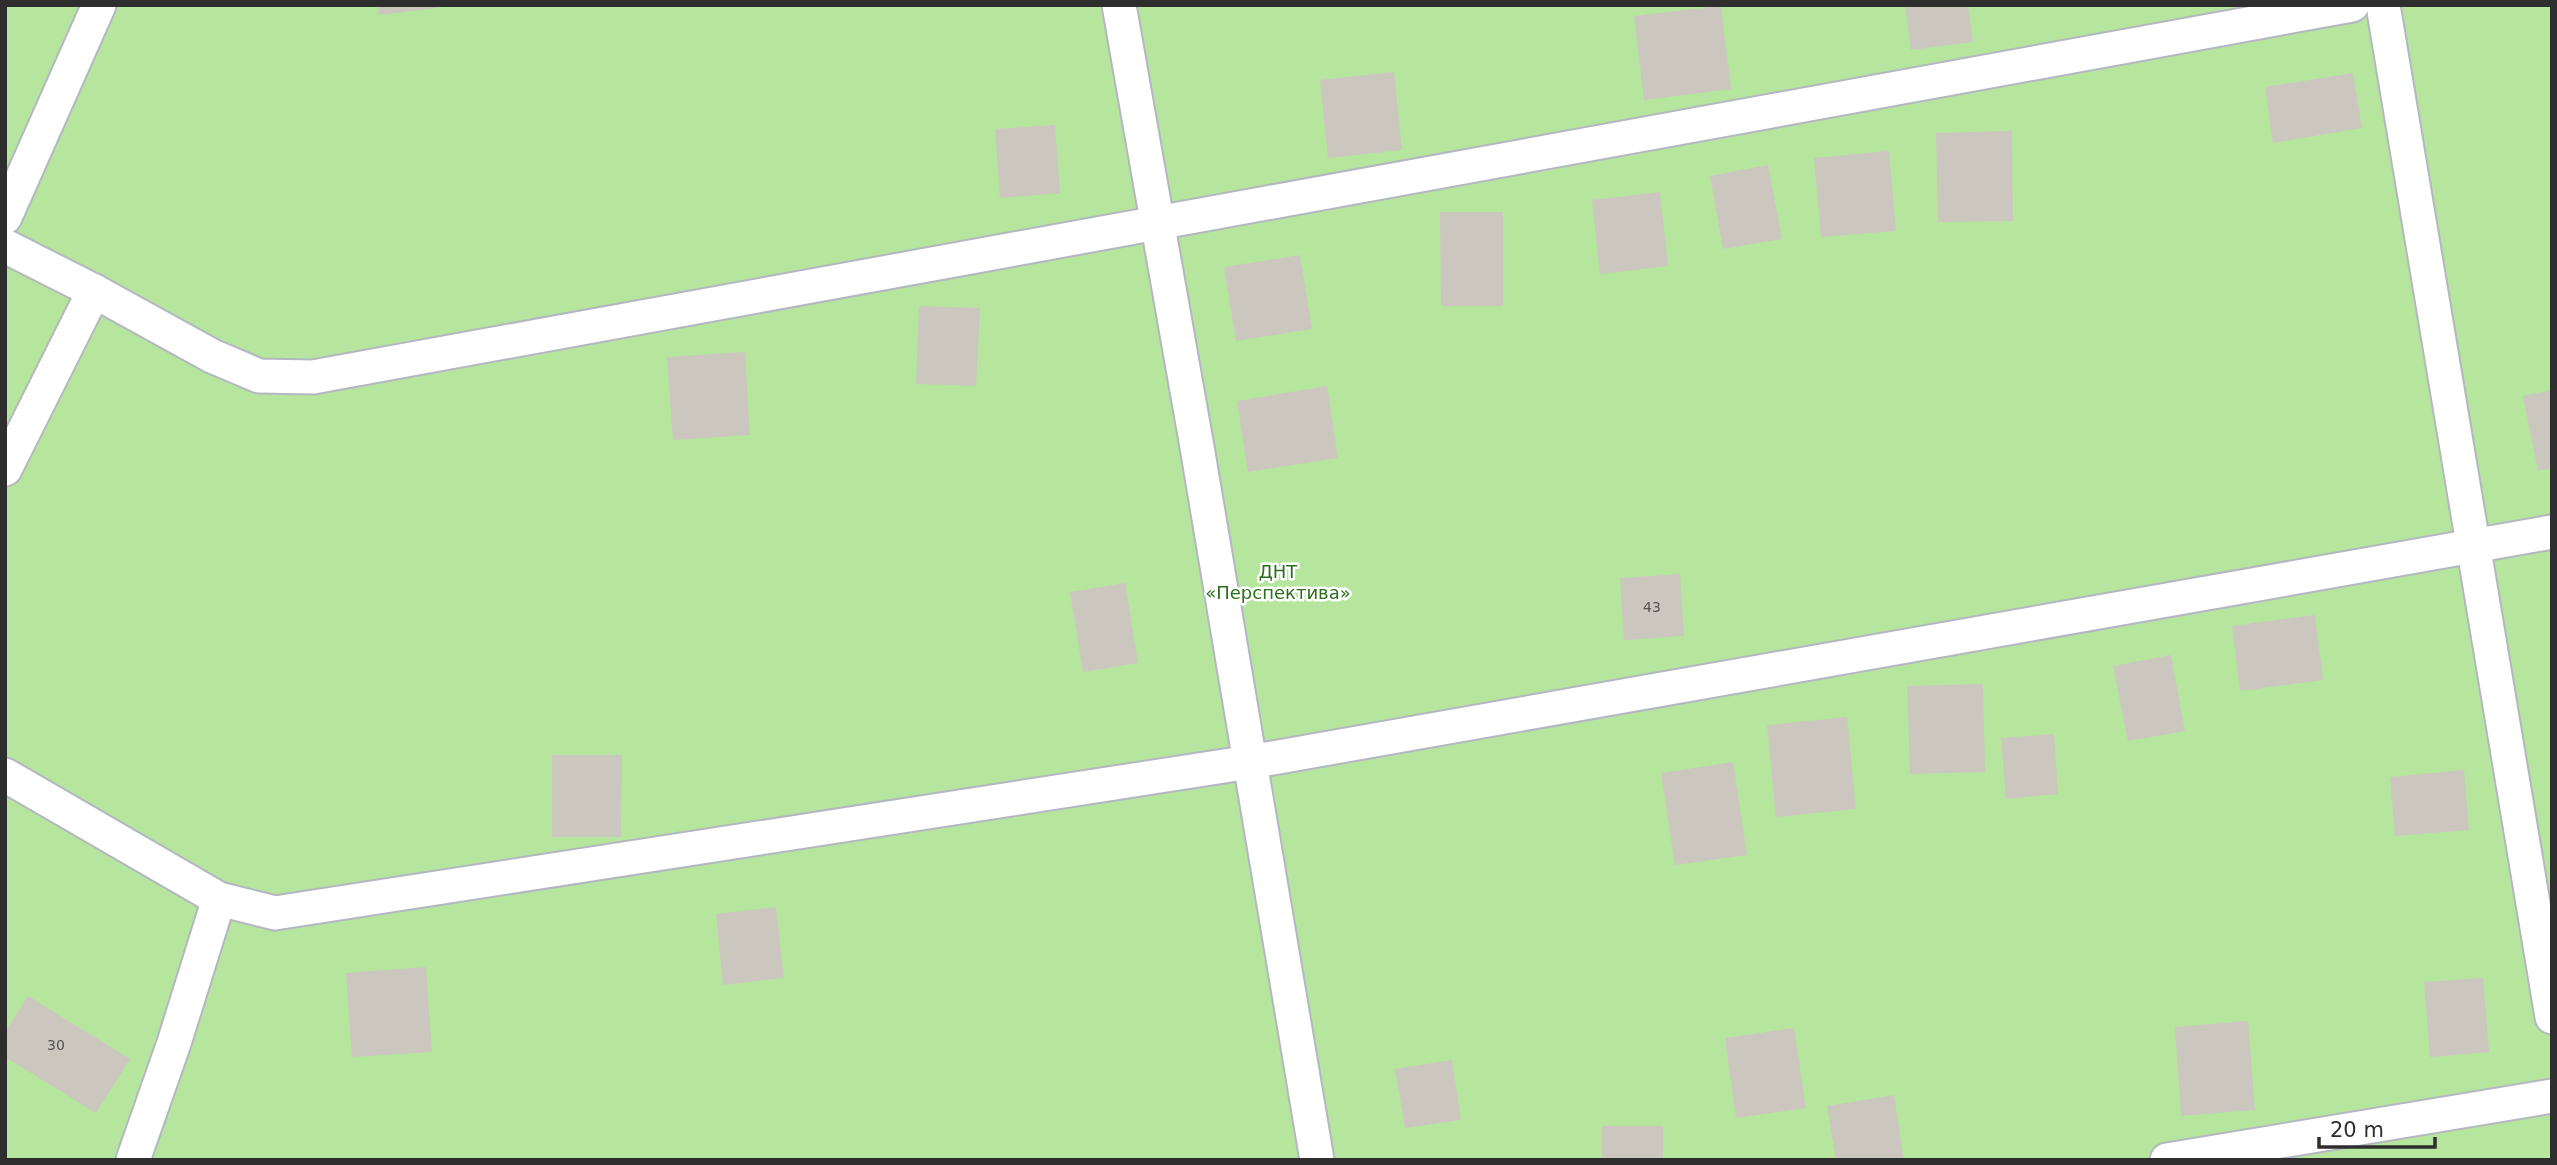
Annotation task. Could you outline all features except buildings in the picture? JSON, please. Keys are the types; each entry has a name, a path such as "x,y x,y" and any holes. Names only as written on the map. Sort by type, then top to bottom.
{"street":[{"path":"5,217 99,5"},
{"path":"1119,5 1317,1160"},
{"path":"5,246 212,356 260,376 313,377 2353,5"},
{"path":"2383,5 2552,1017"},
{"path":"5,469 94,291"},
{"path":"5,775 219,899 275,913 1250,762 2552,532"},
{"path":"133,1160 174,1043 219,899"},
{"path":"2167,1160 2552,1097"}],"green space":[{"name":"ДНТ «Перспектива»","path":"5,5 2552,5 2552,1160 5,1160"}]}
